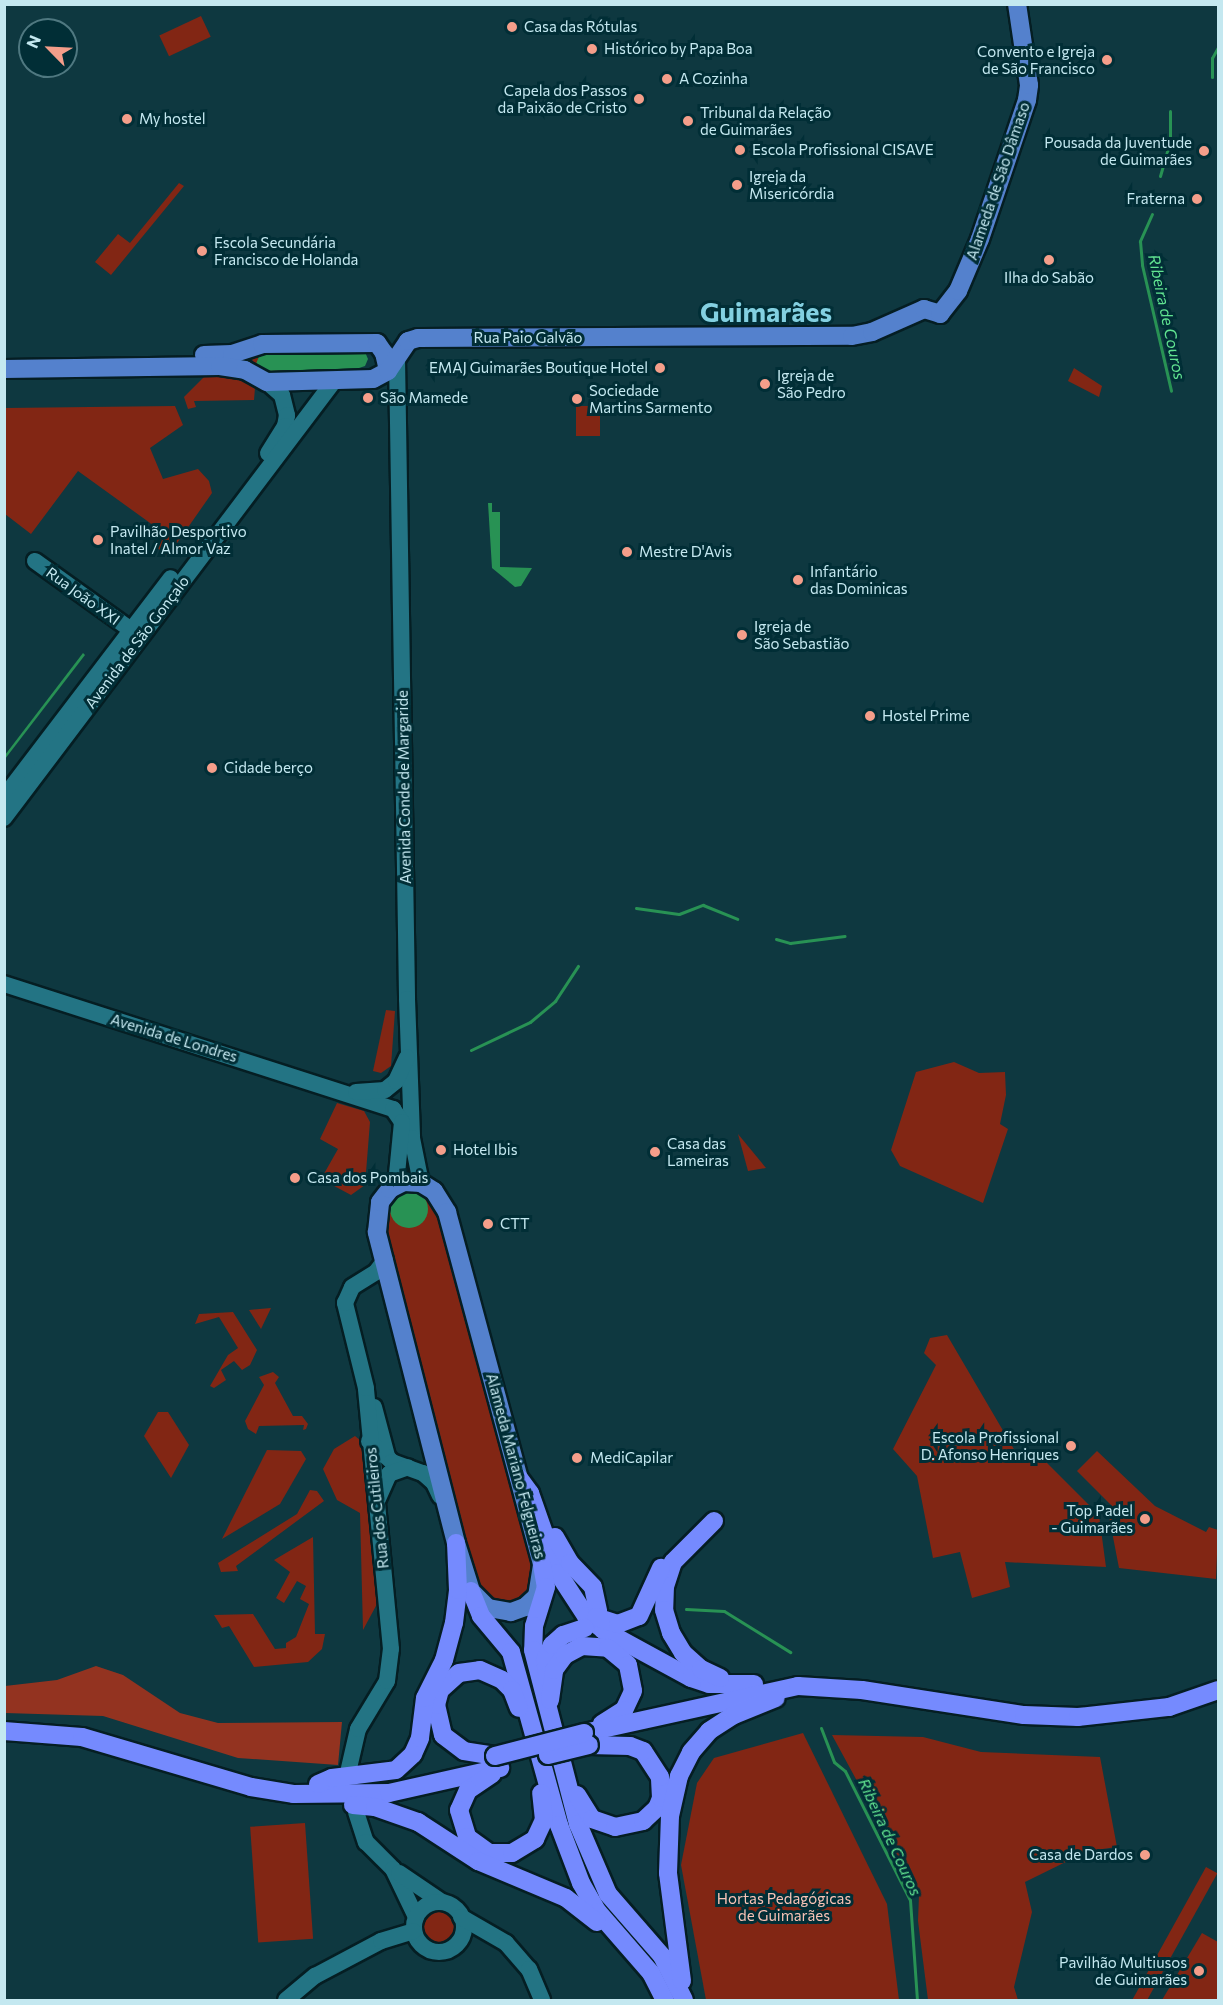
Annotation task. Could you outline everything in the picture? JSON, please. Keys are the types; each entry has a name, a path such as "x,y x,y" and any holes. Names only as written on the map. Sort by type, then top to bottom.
{"highway":[{"path":"519,1478 530,1492 564,1585 578,1608 603,1630 675,1670 709,1684 757,1684"},
{"path":"714,1521 673,1562 665,1586 666,1624 676,1644 701,1669 726,1680 757,1684 776,1694 837,1698 1023,1726 1078,1728 1172,1717 1218,1700"},
{"path":"564,1585 605,1622 632,1620 644,1608 665,1560 685,1536"},
{"path":"555,1537 570,1563 593,1587 598,1611"},
{"path":"318,1790 332,1778 396,1770 413,1754 420,1738 425,1698 444,1660 454,1623 458,1590 456,1543"},
{"path":"542,1566 546,1587 533,1643 563,1769 599,1878 617,1907 662,1956 685,2001"},
{"path":"471,1591 481,1616 511,1652 574,1869 598,1912 651,1973 665,2001"},
{"path":"549,1707 550,1683 545,1660 552,1645 563,1635 585,1628"},
{"path":"550,1683 558,1661 582,1646 608,1648 628,1665 634,1685 629,1705 587,1739"},
{"path":"498,1762 464,1751 443,1735 436,1705 440,1690 449,1679 470,1670 492,1674 512,1690 521,1715 530,1723"},
{"path":"4,1731 82,1737 251,1787 318,1790 382,1783 498,1762 776,1694 837,1687 1024,1715 1078,1717 1169,1707 1218,1690"},
{"path":"685,2001 668,1873 670,1816 678,1776 691,1752 710,1731 734,1715 776,1694"},
{"path":"4,1720 83,1726 256,1776 318,1790 330,1803 375,1807 418,1822 446,1836 478,1861 566,1898 607,1931 619,1936"},
{"path":"563,1769 572,1778 586,1813 598,1823 626,1827 651,1815 657,1808 662,1788 651,1758 638,1748 587,1739"},
{"path":"498,1762 468,1790 459,1810 462,1828 473,1844 498,1854 520,1851 540,1833 544,1811 538,1782 544,1772"}],"main road":[{"name":"Alameda de São Dâmaso","path":"940,314 958,291 980,239 1027,100 1029,84 1017,4"},
{"name":"Rua Paio Galvão","path":"392,365 402,346 418,338 826,337 872,332 924,309 940,314"},
{"path":"4,358 221,355 262,344 377,343 392,365 373,379 267,382 245,370 220,366 4,369"},
{"path":"245,370 249,349"},
{"name":"Avenida Conde de Margaride","path":"392,365 397,390 409,1054 414,1164 421,1183"},
{"name":"Avenida de São Gonçalo","path":"4,818 334,381"},
{"name":"Avenida de São Gonçalo","path":"4,797 280,435 285,426 286,402 267,382"},
{"name":"Rua João XXI","path":"35,561 131,630"},
{"name":"Avenida de Londres","path":"4,984 393,1109 402,1122 396,1184"},
{"name":"Avenida de Londres","path":"344,1092 385,1090 396,1081 409,1054"},
{"path":"421,1183 396,1184 384,1195 376,1215 385,1260 448,1513 471,1591"},
{"name":"Alameda Mariano Felgueiras","path":"421,1183 439,1196 447,1212 542,1566 540,1591 518,1610 502,1612 488,1608 471,1591"},
{"name":"Rua dos Cutileiros","path":"349,1768 352,1742 380,1697 391,1659 369,1441 366,1388 345,1303 352,1287 376,1272 385,1260"},
{"path":"366,1388 387,1456"},
{"path":"369,1441 387,1456 434,1483 448,1513"},
{"path":"377,1504 389,1474 408,1467"},
{"path":"356,1812 366,1842 393,1869 462,1917 495,1938 506,1942 529,1969 542,2001"},
{"path":"393,1869 424,1948 439,1953 460,1940 495,1938"},
{"path":"286,2001 315,1976 415,1924 425,1906 442,1902"},
{"path":"460,1940 462,1917"}],"green space":[{"path":"201,16 211,37 169,56 159,35"},
{"path":"179,183 184,186 111,275 95,262 118,234 130,243"},
{"path":"256,350 261,370 338,368 356,369 356,373 265,374 254,367 252,358"},
{"path":"1074,368 1102,386 1099,397 1068,381"},
{"path":"230,375 255,388 254,400 194,401 196,407 188,409 184,397 205,376"},
{"path":"175,406 183,425 150,448 163,479 198,469 209,481 212,493 168,556 153,545 157,528 78,471 31,534 5,514 5,408"},
{"path":"576,406 600,406 600,436 576,436"},
{"path":"386,1010 395,1011 391,1066 381,1073 373,1071"},
{"path":"954,1062 979,1073 1005,1072 1006,1095 1000,1124 1008,1129 983,1203 900,1166 891,1150 916,1072"},
{"path":"337,1103 364,1111 370,1122 365,1185 351,1195 321,1179 338,1149 320,1139"},
{"path":"738,1134 766,1168 748,1171"},
{"path":"412,1190 428,1193 438,1206 535,1562 533,1590 514,1604 492,1602 476,1587 384,1229 386,1205"},
{"path":"271,1308 261,1329 249,1310"},
{"path":"233,1312 257,1350 250,1365 242,1370 234,1361 221,1370 226,1380 214,1388 210,1386 228,1355 238,1348 219,1317 195,1324 199,1314"},
{"path":"947,1335 1015,1451 1039,1455 1099,1515 1106,1567 1005,1562 1010,1587 972,1598 960,1552 933,1558 917,1476 893,1449 936,1365 924,1353 930,1338"},
{"path":"273,1372 279,1377 275,1383 293,1416 302,1416 308,1424 306,1429 303,1430 304,1425 259,1426 256,1434 248,1429 245,1421 264,1385 259,1377"},
{"path":"158,1412 168,1412 189,1445 171,1478 144,1436"},
{"path":"355,1436 361,1441 377,1604 363,1630 360,1513 337,1500 323,1469 334,1449"},
{"path":"267,1450 301,1451 306,1459 280,1504 222,1539"},
{"name":"Top Padel - Guimarães","path":"1097,1451 1155,1506 1206,1532 1209,1527 1218,1530 1216,1579 1119,1568 1108,1511 1112,1506 1077,1471"},
{"path":"310,1490 317,1491 324,1501 236,1566 238,1571 221,1572 218,1563 297,1514"},
{"path":"313,1537 315,1634 325,1634 322,1649 308,1662 254,1667 229,1626 222,1628 214,1615 253,1614 275,1649 286,1648 286,1643 296,1637 309,1604 300,1599 306,1586 297,1581 284,1603 276,1598 290,1572 274,1560"},
{"name":"Hortas Pedagógicas de Guimarães","path":"803,1733 887,1904 899,2000 706,2000 681,1865 697,1783 714,1758"},
{"path":"832,1735 923,1737 981,1752 1100,1757 1117,1847 1088,1851 1025,1882 1032,1912 1014,1987 1018,2000 928,2000 918,1921 919,1895"},
{"path":"305,1823 313,1939 258,1943 250,1827"},
{"path":"1206,1867 1217,1873 1147,2000 1132,2000"},
{"path":"438,1908 446,1909 452,1914 457,1920 457,1936 452,1942 446,1947 438,1948 430,1947 424,1942 419,1936 418,1928 419,1920 424,1914 430,1909"},
{"name":"Pavilhão Multiusos de Guimarães","path":"1202,1933 1218,1942 1218,2000 1162,2000"}],"shaded area":[{"path":"261,351 365,352 368,359 365,366 356,369 265,371 256,364"},
{"path":"488,503 492,503 492,512 500,512 500,567 532,568 521,586 515,587 492,568"},
{"path":"83,653 85,655 5,759 5,755"},
{"path":"409,1190 422,1196 428,1209 422,1222 409,1228 396,1222 390,1209 396,1196"},
{"path":"96,1666 123,1675 180,1713 218,1723 342,1722 338,1765 238,1758 103,1716 5,1713 5,1686 57,1680"}],"waterway":[{"name":"Ribeira de Couros","path":"1212,77 1212,58 1218,47"},
{"name":"Ribeira de Couros","path":"1160,176 1170,142 1170,111"},
{"name":"Ribeira de Couros","path":"1152,214 1140,241 1142,265 1171,391"},
{"name":"Ribeira de Couros","path":"636,908 679,914 703,905 737,919"},
{"name":"Ribeira de Couros","path":"776,939 790,943 845,936"},
{"name":"Ribeira de Couros","path":"471,1050 530,1022 555,1001 578,966"},
{"name":"Ribeira de Couros","path":"686,1609 724,1611 790,1652"},
{"name":"Ribeira de Couros","path":"821,1728 834,1762 845,1771 910,1900 917,2000"}],"place":[{"name":"Casa das Rótulas","path":"512,27"},
{"name":"Histórico by Papa Boa","path":"592,49"},
{"name":"Convento e Igreja de São Francisco","path":"1107,60"},
{"name":"A Cozinha","path":"667,79"},
{"name":"Capela dos Passos da Paixão de Cristo","path":"639,99"},
{"name":"My hostel","path":"127,119"},
{"name":"Tribunal da Relação de Guimarães","path":"688,121"},
{"name":"Escola Profissional CISAVE","path":"740,150"},
{"name":"Pousada da Juventude de Guimarães","path":"1204,151"},
{"name":"Igreja da Misericórdia","path":"737,185"},
{"name":"Fraterna","path":"1197,199"},
{"name":"Escola Secundária Francisco de Holanda","path":"202,251"},
{"name":"Ilha do Sabão","path":"1049,260"},
{"name":"EMAJ Guimarães Boutique Hotel","path":"660,368"},
{"name":"Igreja de São Pedro","path":"765,384"},
{"name":"São Mamede","path":"368,398"},
{"name":"Sociedade Martins Sarmento","path":"577,399"},
{"name":"Pavilhão Desportivo Inatel / Almor Vaz","path":"98,540"},
{"name":"Mestre D'Avis","path":"627,552"},
{"name":"Infantário das Dominicas","path":"798,580"},
{"name":"Igreja de São Sebastião","path":"742,635"},
{"name":"Hostel Prime","path":"870,716"},
{"name":"Cidade berço","path":"212,768"},
{"name":"Hotel Ibis","path":"441,1150"},
{"name":"Casa das Lameiras","path":"655,1152"},
{"name":"Casa dos Pombais","path":"295,1178"},
{"name":"CTT","path":"488,1224"},
{"name":"Escola Profissional D. Afonso Henriques","path":"1071,1446"},
{"name":"MediCapilar","path":"577,1458"},
{"name":"Top Padel - Guimarães","path":"1145,1519"},
{"name":"Casa de Dardos","path":"1145,1855"},
{"name":"Pavilhão Multiusos de Guimarães","path":"1199,1971"}],"district":[{"name":"Guimarães","path":"766,312"}]}
